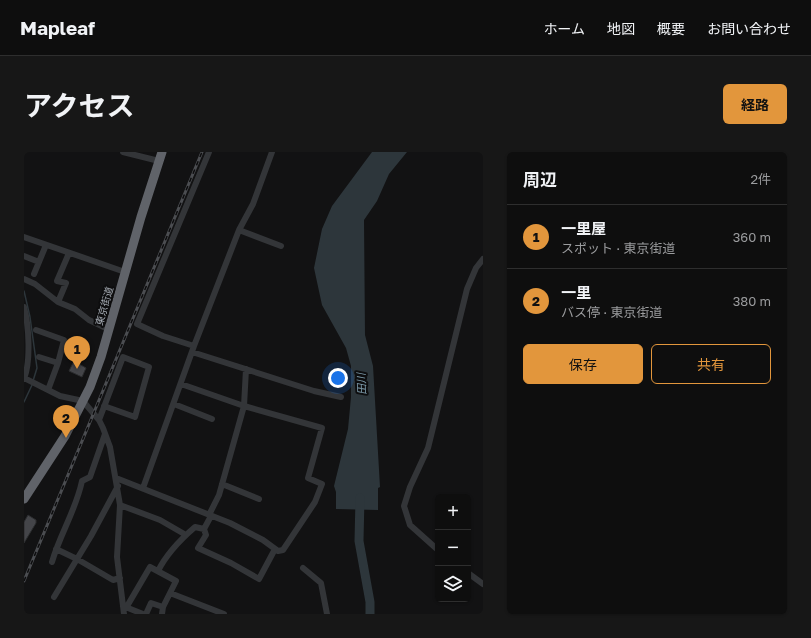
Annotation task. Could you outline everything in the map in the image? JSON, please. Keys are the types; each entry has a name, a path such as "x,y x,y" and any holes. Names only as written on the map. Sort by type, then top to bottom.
{"highway":[{"name":"東京街道","path":"24,499 65,436 83,402 98,364 160,156"}],"street":[{"path":"123,152 160,156"},
{"path":"209,152 138,322 140,327 179,340 193,349 246,369 314,391 341,397"},
{"path":"142,488 239,230 253,204 272,152"},
{"path":"239,230 281,246"},
{"path":"24,237 125,272"},
{"path":"34,274 46,245"},
{"path":"58,302 66,283 57,281 69,253"},
{"path":"24,256 39,262"},
{"path":"435,547 410,525 405,513 405,499 428,448 468,289 476,268 483,259"},
{"path":"25,281 58,302 75,309 89,320 108,329"},
{"path":"24,307 26,316 28,368 24,378 60,396 83,402 99,420 105,434 118,486 120,505 117,557 124,609"},
{"path":"36,330 64,340 58,363 48,390"},
{"path":"39,357 58,363"},
{"path":"99,420 104,406 123,357 149,367 135,417 104,406"},
{"path":"246,369 244,406 219,495 204,529 206,535 198,548 231,563 259,579 275,549"},
{"path":"116,478 210,515 263,540 278,551 283,550 313,505 322,484 308,478 322,428 244,406 181,384"},
{"path":"174,404 212,419"},
{"path":"52,562 78,498 82,481 90,477 105,434"},
{"path":"222,484 259,499"},
{"path":"54,597 118,486"},
{"path":"120,505 160,520 186,535"},
{"path":"158,572 163,561 186,535 195,527 204,529"},
{"path":"56,549 77,559 113,580 120,578"},
{"path":"150,567 176,581 170,593 164,612 151,603 145,614 124,609 150,567"},
{"path":"303,568 321,583 327,614"},
{"path":"471,575 483,584"},
{"path":"170,593 224,614"}],"water":[{"path":"372,152 407,152 389,174 377,201 364,220 365,335 373,366 380,487 378,488 378,510 336,509 336,492 334,486 348,429 351,397 351,366 346,348 322,305 314,268 322,229 332,206"}],"building":[{"path":"74,361 86,368 82,377 69,371"},
{"path":"28,515 36,520 36,523 24,543 24,522"}],"waterway":[{"path":"24,291 30,317 37,368 33,381"},
{"path":"24,402 32,385"},
{"name":"田川","path":"360,498 359,541 370,602 370,614"}],"railway":[{"path":"24,581 202,152"}],"place":[{"name":"一里屋","path":"77,369"},
{"name":"一里","path":"66,438"}]}
